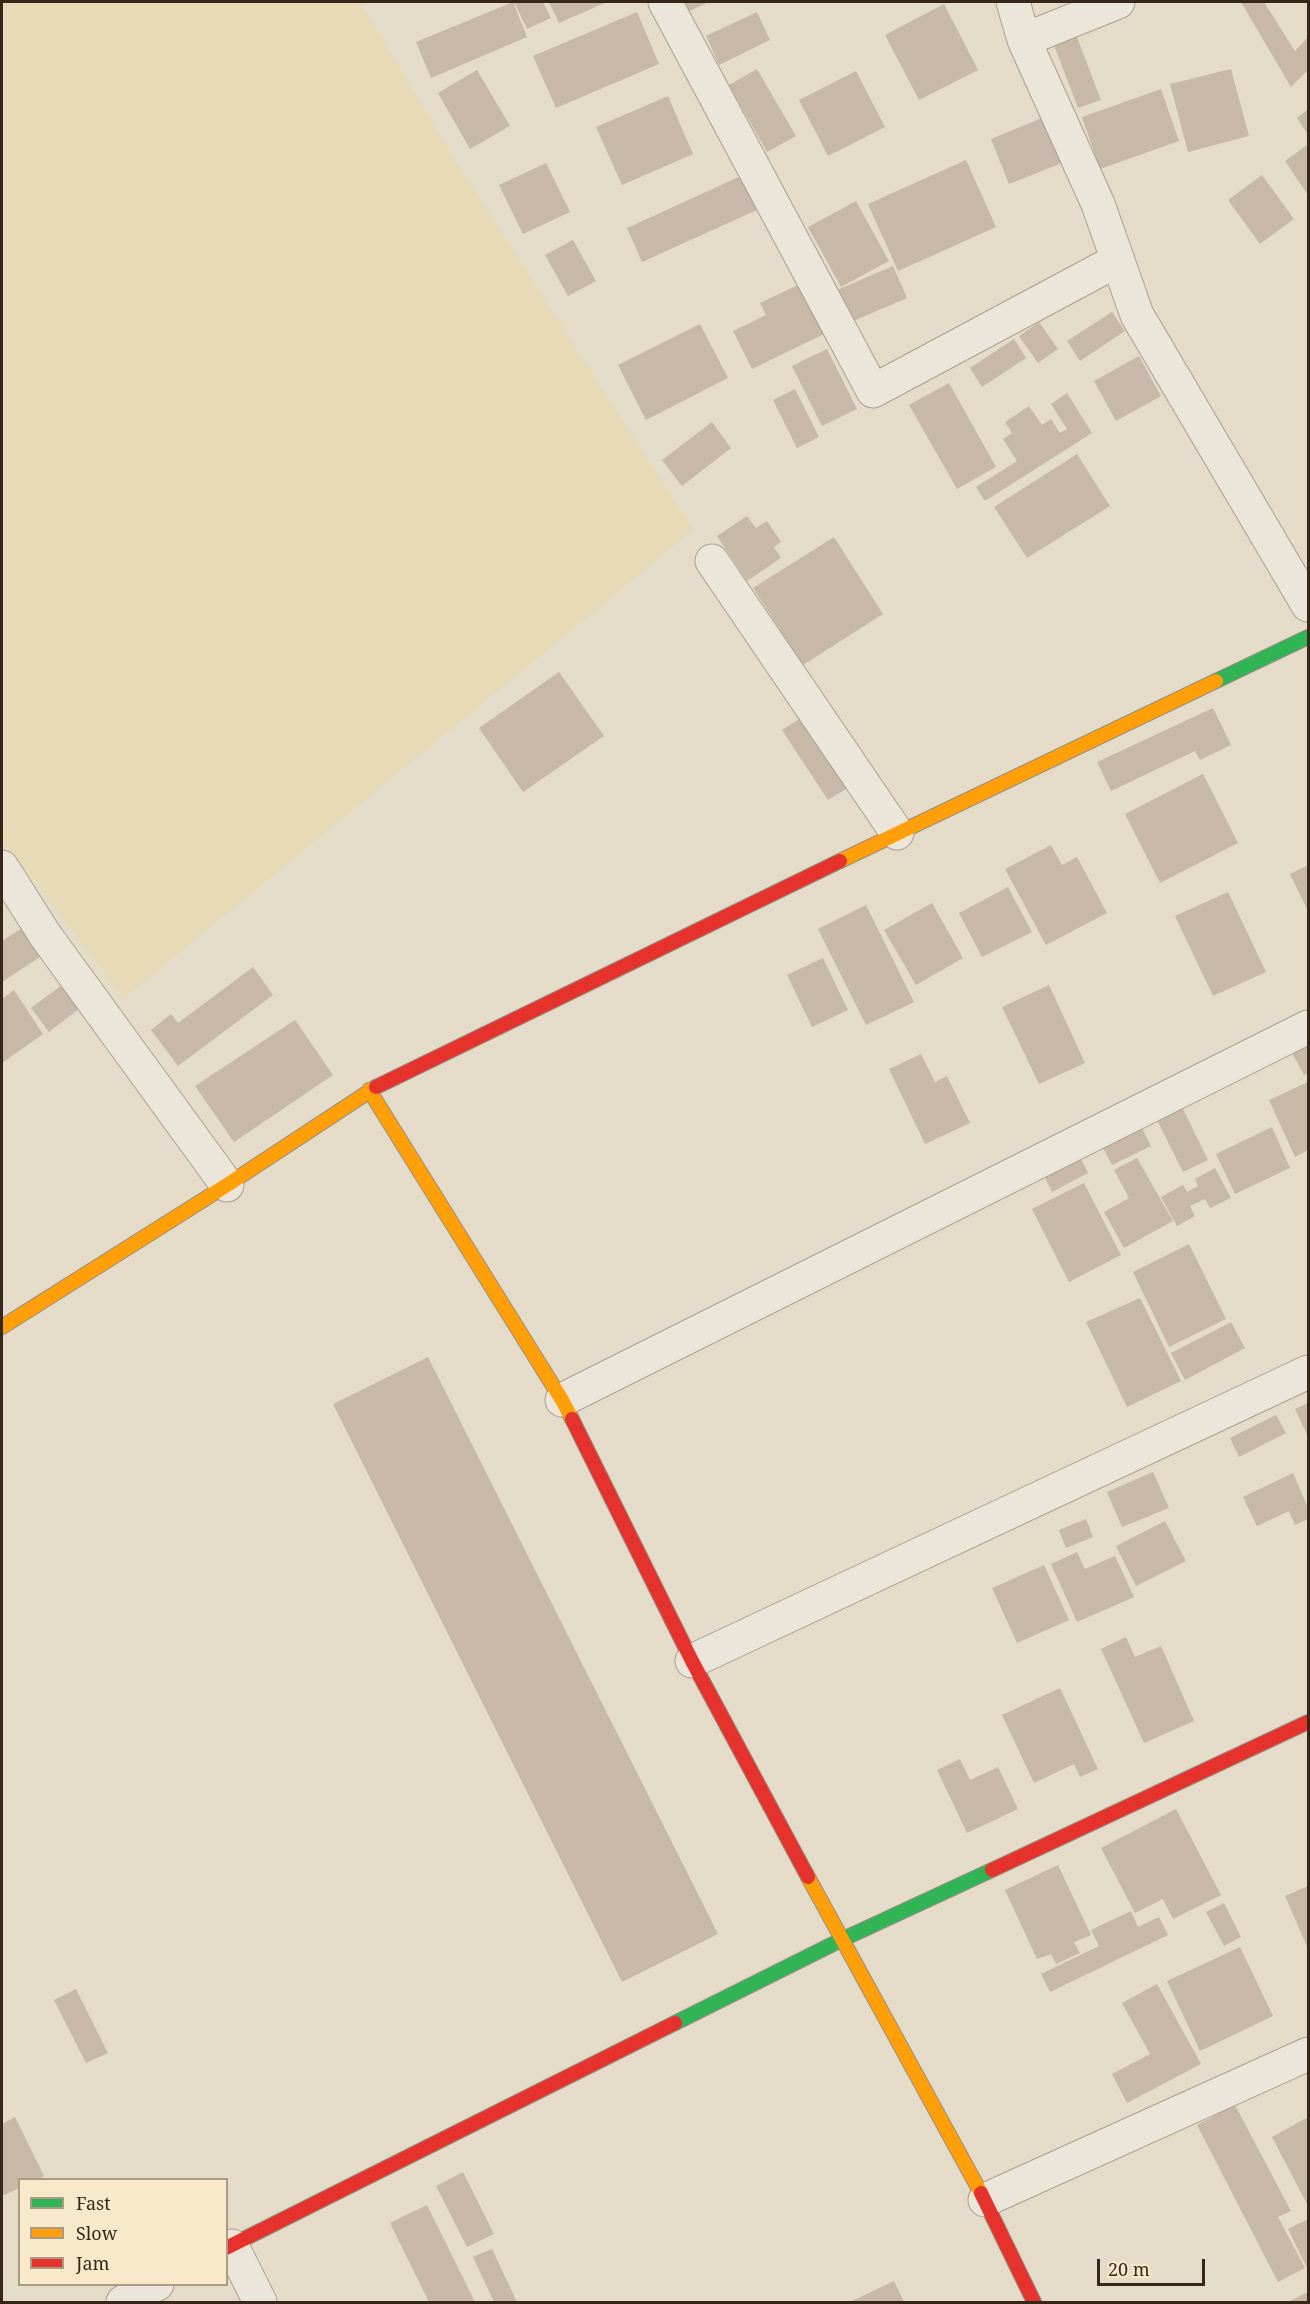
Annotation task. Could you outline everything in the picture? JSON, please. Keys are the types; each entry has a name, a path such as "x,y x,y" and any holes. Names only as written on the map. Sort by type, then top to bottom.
{"street":[{"path":"665,2 873,391 1118,260"},
{"path":"1013,2 1024,40 1098,204 1137,315 1308,605"},
{"path":"1024,40 1118,2"},
{"path":"712,561 897,833"},
{"path":"2,1326 227,1185 369,1089 897,833 1308,638"},
{"path":"2,867 45,935 227,1185"},
{"path":"562,1400 1308,1027"},
{"path":"369,1089 562,1400 692,1662 841,1940 985,2200 1034,2302"},
{"path":"692,1662 1308,1372"},
{"path":"260,2302 229,2247 841,1940 1308,1722"},
{"path":"985,2200 1308,2054"},
{"path":"123,2302 153,2286"}],"shaded area":[{"path":"2,2 360,2 453,157 693,530 124,998 2,839"}],"building":[{"path":"513,2 527,37 431,78 416,42"},
{"path":"514,2 543,2 551,18 527,29"},
{"path":"549,2 607,2 559,23"},
{"path":"685,2 709,2 689,11"},
{"path":"1241,2 1264,2 1295,51 1308,37 1308,70 1291,87"},
{"path":"944,4 978,70 919,100 885,35"},
{"path":"637,12 659,64 556,108 533,56"},
{"path":"757,12 770,40 719,65 706,36"},
{"path":"1075,32 1101,100 1078,108 1052,40"},
{"path":"757,69 796,136 767,152 729,85"},
{"path":"1231,69 1249,136 1188,152 1170,84"},
{"path":"477,70 510,126 470,149 438,93"},
{"path":"856,71 885,127 828,156 799,100"},
{"path":"1161,89 1179,141 1100,169 1082,117"},
{"path":"668,96 693,154 622,185 596,127"},
{"path":"1308,109 1308,135 1297,118"},
{"path":"1044,117 1062,163 1009,184 991,139"},
{"path":"1308,144 1308,195 1285,161"},
{"path":"966,160 996,227 898,271 868,204"},
{"path":"546,163 570,212 523,234 499,185"},
{"path":"743,175 759,209 642,262 627,228"},
{"path":"1262,175 1294,219 1260,244 1228,200"},
{"path":"856,201 889,261 841,287 808,227"},
{"path":"573,240 596,281 568,296 545,255"},
{"path":"893,266 907,298 851,322 837,290"},
{"path":"800,284 824,334 752,369 733,331 766,315 760,303"},
{"path":"1112,312 1125,331 1080,361 1067,341"},
{"path":"1039,322 1058,349 1038,363 1019,336"},
{"path":"700,324 728,378 646,420 618,365"},
{"path":"1014,339 1026,358 982,387 970,368"},
{"path":"827,349 857,409 822,426 792,366"},
{"path":"1139,356 1161,396 1116,421 1094,381"},
{"path":"949,383 996,467 957,489 909,405"},
{"path":"795,389 819,437 797,448 773,400"},
{"path":"1067,393 1092,433 985,501 976,487 1017,461 1003,439 1012,433 1005,422 1029,406 1042,425 1051,419 1060,433 1067,429 1051,404"},
{"path":"712,422 731,448 682,486 662,460"},
{"path":"1077,454 1110,506 1027,558 994,507"},
{"path":"747,516 756,528 767,521 781,542 774,547 781,558 747,581 717,536"},
{"path":"834,537 883,614 803,665 753,588"},
{"path":"559,672 604,736 523,792 479,728"},
{"path":"1213,708 1231,745 1200,760 1195,751 1111,791 1097,762"},
{"path":"801,718 846,789 828,800 782,730"},
{"path":"1203,774 1238,843 1160,883 1125,814"},
{"path":"1051,845 1062,865 1077,857 1107,913 1046,945 1005,869"},
{"path":"1308,865 1308,911 1290,874"},
{"path":"1008,887 1032,932 982,957 959,913"},
{"path":"1228,892 1266,972 1213,996 1175,916"},
{"path":"932,903 963,958 916,985 884,930"},
{"path":"866,905 914,1002 866,1025 818,929"},
{"path":"27,925 46,953 2,982 2,941"},
{"path":"823,958 848,1010 812,1027 787,975"},
{"path":"253,967 273,995 178,1066 151,1030 171,1014 178,1023"},
{"path":"66,982 84,1005 49,1032 31,1008"},
{"path":"1049,985 1085,1063 1039,1084 1002,1007"},
{"path":"14,990 43,1034 2,1063 2,999"},
{"path":"295,1020 333,1075 234,1142 195,1086"},
{"path":"1308,1044 1308,1073 1304,1075 1292,1053"},
{"path":"921,1054 935,1082 947,1076 970,1123 925,1144 889,1069"},
{"path":"1308,1082 1308,1150 1295,1157 1269,1100"},
{"path":"1180,1103 1208,1160 1183,1172 1155,1116"},
{"path":"1138,1120 1151,1146 1112,1165 1099,1140"},
{"path":"1272,1127 1290,1168 1235,1194 1216,1154"},
{"path":"1076,1149 1088,1173 1052,1192 1040,1167"},
{"path":"1137,1158 1173,1221 1124,1248 1104,1212 1129,1198 1114,1170"},
{"path":"1215,1168 1231,1198 1210,1208 1205,1199 1190,1206 1195,1216 1177,1226 1161,1197 1183,1185 1187,1192 1198,1186 1195,1179"},
{"path":"1084,1183 1121,1255 1069,1282 1032,1209"},
{"path":"1189,1244 1226,1319 1169,1347 1133,1272"},
{"path":"1140,1298 1181,1381 1127,1407 1086,1322"},
{"path":"1231,1322 1245,1348 1185,1380 1171,1353"},
{"path":"428,1357 718,1934 622,1982 333,1404"},
{"path":"1308,1403 1308,1437 1295,1409"},
{"path":"1276,1415 1286,1433 1239,1457 1230,1438"},
{"path":"1153,1472 1169,1508 1122,1527 1107,1492"},
{"path":"1293,1473 1308,1508 1308,1519 1295,1525 1289,1511 1257,1526 1243,1497"},
{"path":"1086,1519 1093,1537 1066,1548 1059,1530"},
{"path":"1165,1521 1186,1561 1136,1586 1116,1546"},
{"path":"1077,1552 1085,1569 1115,1556 1134,1597 1077,1622 1051,1564"},
{"path":"1044,1565 1069,1620 1017,1643 992,1588"},
{"path":"1126,1637 1135,1657 1161,1646 1194,1721 1144,1743 1101,1649"},
{"path":"1060,1688 1098,1769 1080,1777 1074,1764 1034,1783 1002,1715"},
{"path":"960,1759 970,1780 998,1767 1018,1809 967,1833 937,1770"},
{"path":"1176,1809 1221,1895 1173,1919 1163,1899 1135,1913 1101,1848"},
{"path":"1058,1865 1091,1935 1074,1942 1080,1953 1056,1964 1051,1954 1037,1959 1005,1890"},
{"path":"1308,1886 1308,1949 1285,1896"},
{"path":"1224,1903 1241,1937 1224,1946 1206,1912"},
{"path":"1131,1911 1138,1927 1159,1917 1168,1935 1050,1992 1041,1974 1099,1946 1091,1930"},
{"path":"1240,1947 1273,2016 1200,2051 1167,1981"},
{"path":"1157,1984 1201,2064 1127,2103 1112,2074 1150,2054 1122,2003"},
{"path":"76,1989 108,2053 86,2063 54,2000"},
{"path":"1235,2105 1291,2211 1278,2217 1305,2268 1278,2282 1197,2125"},
{"path":"15,2117 44,2176 18,2178 18,2189 2,2196 2,2124"},
{"path":"1308,2117 1308,2206 1272,2137"},
{"path":"463,2172 494,2234 467,2247 436,2186"},
{"path":"427,2205 475,2302 429,2302 390,2223"},
{"path":"1308,2219 1308,2270 1288,2229"},
{"path":"492,2249 517,2302 494,2302 473,2257"},
{"path":"894,2281 904,2302 850,2302"},
{"path":"1308,2292 1308,2302 1288,2302"}],"traffic: fast":[{"path":"1216,681 1308,637"},
{"path":"675,2023 841,1940 992,1870"}],"traffic: slow":[{"path":"840,861 1216,681"},
{"path":"2,1327 227,1185 376,1087"},
{"path":"369,1090 572,1419"},
{"path":"808,1877 981,2193"}],"traffic: jam":[{"path":"376,1087 840,861"},
{"path":"572,1419 692,1661 808,1877"},
{"path":"992,1870 1308,1722"},
{"path":"228,2247 675,2023"},
{"path":"981,2193 1034,2302"}]}
